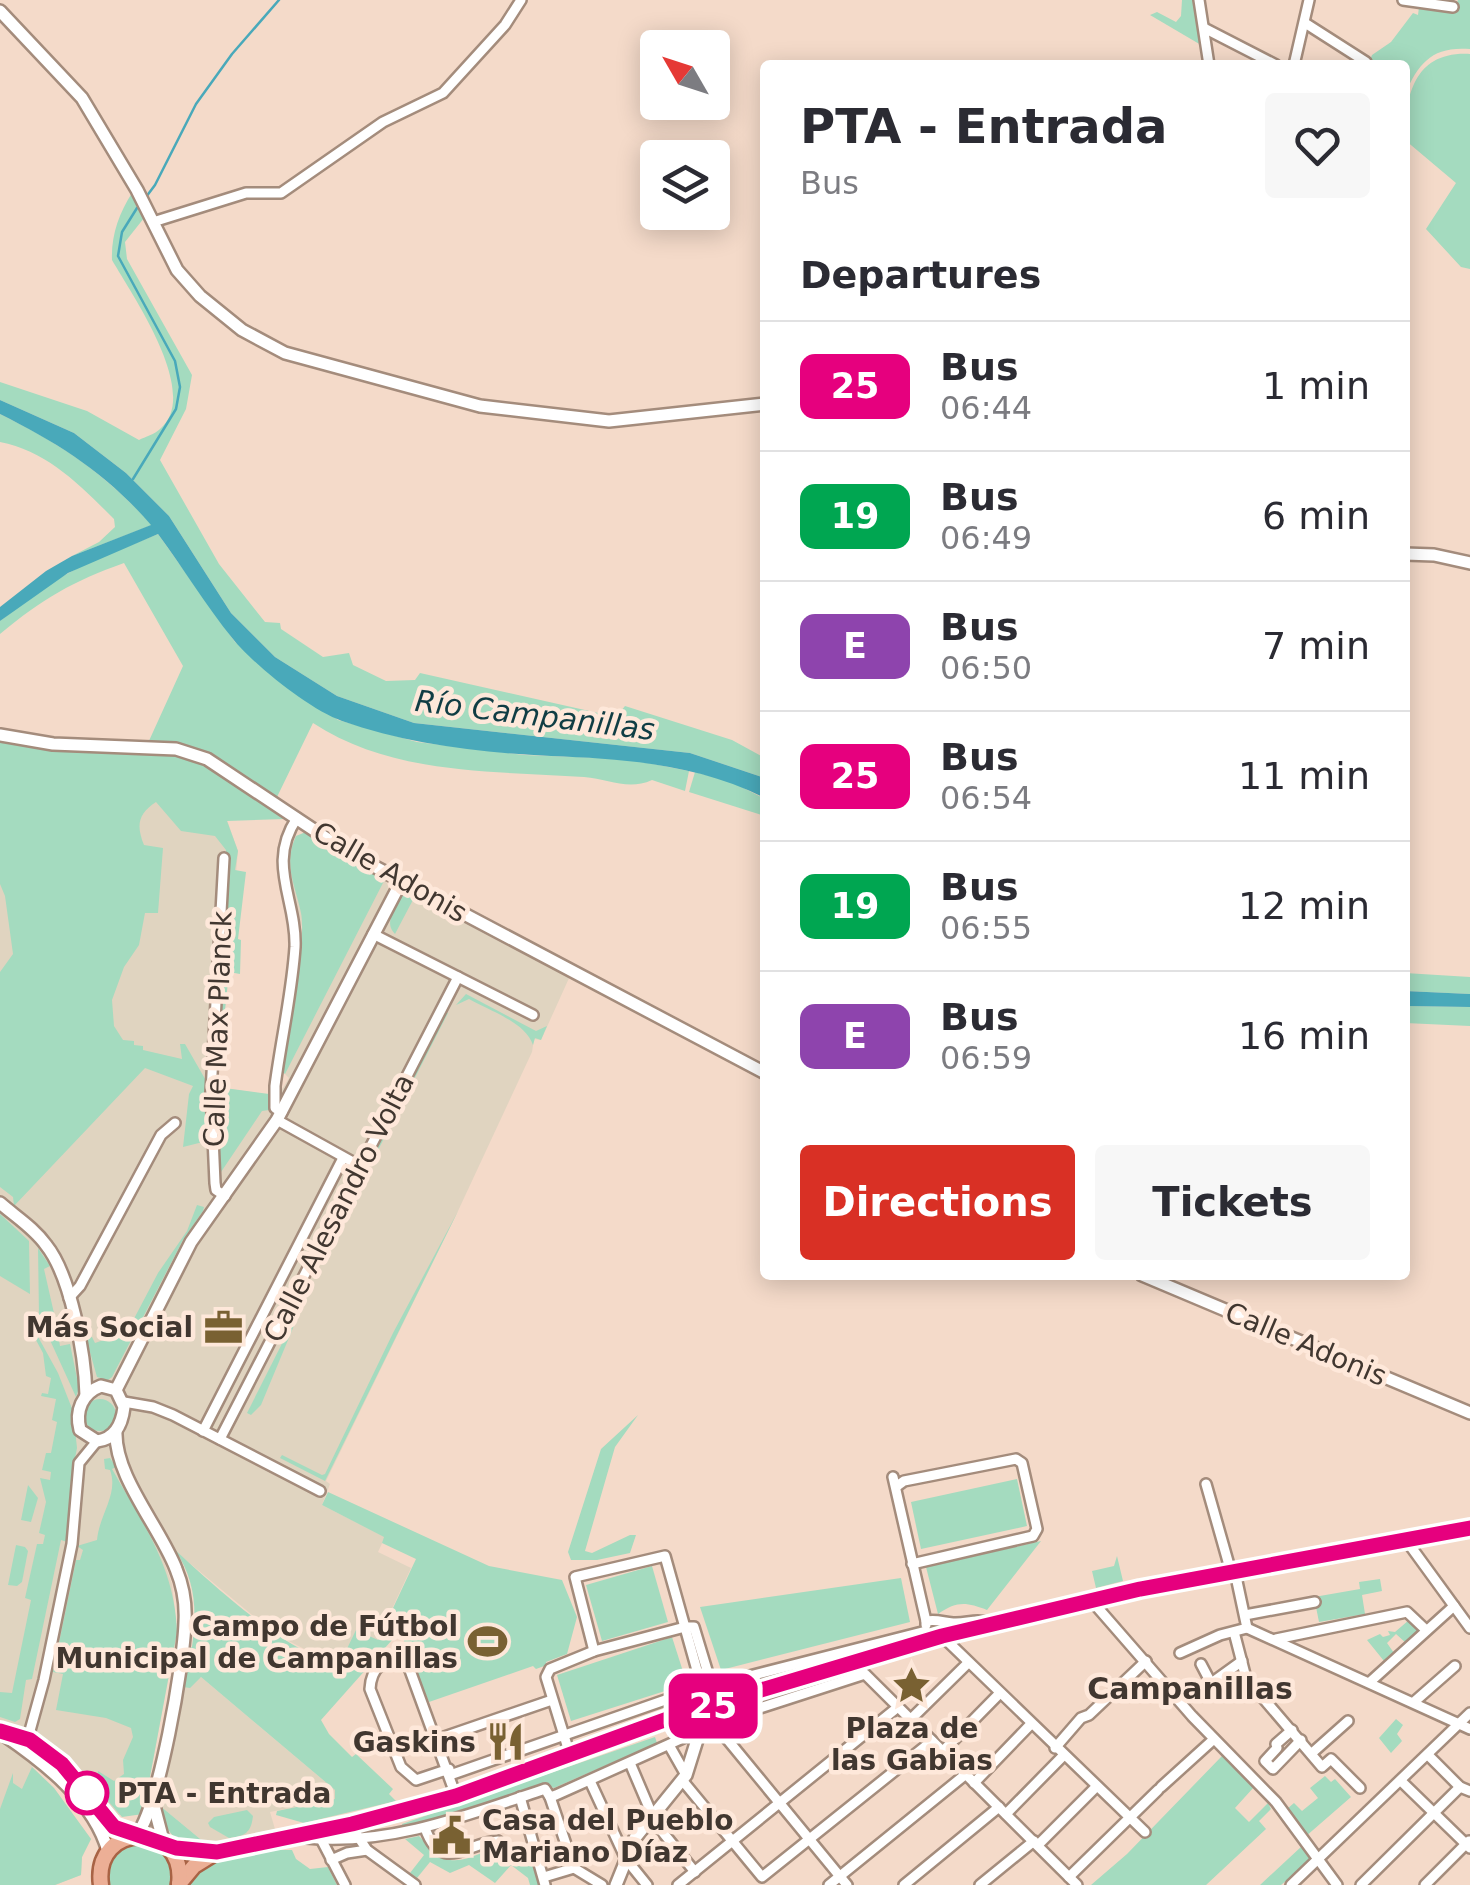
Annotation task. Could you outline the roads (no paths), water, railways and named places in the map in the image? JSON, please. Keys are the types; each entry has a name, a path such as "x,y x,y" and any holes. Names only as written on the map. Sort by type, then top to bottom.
{"main road":[{"path":"179,1885 194,1866 217,1852 294,1836 356,1831 681,1714 930,1632 992,1624 1091,1600 1470,1528"},
{"path":"98,1882 108,1851 120,1840 136,1836 217,1852"},
{"path":"166,1844 178,1864 179,1885"}],"street":[{"path":"153,222 246,193 281,193 382,122 443,93 505,25 521,0"},
{"path":"1199,0 1208,60"},
{"path":"1295,60 1308,0"},
{"path":"1403,0 1454,7"},
{"path":"0,10 82,98 178,270 200,296 242,330 285,353 480,406 608,421 760,405"},
{"path":"1305,24 1363,60"},
{"path":"1204,28 1266,60"},
{"path":"1410,554 1470,563"},
{"name":"Calle Adonis","path":"0,736 53,744 189,751 401,882 760,1070"},
{"path":"297,818 288,831 282,868 296,930 274,1108 280,1116 360,1166"},
{"name":"Calle Max Planck","path":"224,858 212,1092 215,1183 216,1190 225,1196"},
{"path":"116,1390 184,1253 280,1116 401,882"},
{"path":"373,934 533,1015"},
{"name":"Calle Alesandro Volta","path":"220,1439 458,977"},
{"path":"68,1298 80,1286 161,1134 175,1123"},
{"name":"Calle Alesandro Volta","path":"203,1431 343,1158"},
{"path":"0,1203 49,1248 68,1298 82,1359 86,1395 78,1422 80,1430 98,1441 120,1464 172,1559 185,1607 180,1671 153,1802 144,1827 136,1836 114,1827 62,1764 0,1732"},
{"name":"Calle Adonis","path":"1154,1280 1470,1413"},
{"path":"27,1744 74,1532 79,1463 98,1441 106,1440 116,1431 124,1402 116,1390 92,1380 82,1359"},
{"path":"86,1395 101,1386"},
{"path":"124,1402 153,1407 320,1491"},
{"path":"116,1431 120,1464"},
{"path":"912,1564 1033,1536 1037,1529 1022,1463 1016,1459 895,1481 912,1564 930,1632 968,1662 1145,1832"},
{"path":"1206,1484 1247,1628"},
{"path":"1406,1540 1470,1628"},
{"path":"594,1651 574,1582 577,1575 665,1556 685,1626"},
{"path":"1091,1600 1214,1739 1276,1802 1337,1885"},
{"path":"1245,1615 1315,1602"},
{"path":"1370,1682 1454,1606"},
{"path":"1276,1639 1406,1612 1426,1630"},
{"path":"456,1796 450,1772 404,1654 380,1663 371,1676 370,1689 401,1767 416,1780 450,1772 671,1698 683,1697 692,1690 930,1632 940,1619 958,1623 978,1619 992,1624"},
{"path":"570,1755 546,1677 550,1668 594,1651 694,1626 710,1680 705,1689"},
{"path":"1180,1653 1247,1628 1470,1730"},
{"path":"1234,1632 1246,1678 1322,1767 1331,1759 1360,1788"},
{"path":"1199,1692 1242,1661"},
{"path":"911,1719 968,1662"},
{"path":"904,1885 1003,1811 1059,1752 1081,1718 1090,1715 1146,1662"},
{"path":"1201,1664 1211,1683"},
{"path":"1414,1702 1455,1666"},
{"path":"550,1796 705,1728 865,1674 1071,1879"},
{"path":"616,1885 636,1838 684,1778 719,1704 705,1689"},
{"path":"942,1752 999,1694"},
{"path":"683,1697 681,1714 689,1724 705,1728 779,1804 843,1881"},
{"path":"438,1740 552,1700"},
{"path":"678,1885 898,1706"},
{"path":"1291,1885 1470,1713"},
{"path":"1312,1753 1348,1721"},
{"path":"974,1783 1030,1725"},
{"path":"1292,1730 1265,1761 1273,1768 1301,1740"},
{"path":"1056,1885 1071,1879 1128,1817 1214,1739"},
{"path":"670,1746 684,1778 762,1878 932,1741"},
{"path":"27,1744 79,1800 104,1836 108,1851"},
{"path":"1361,1885 1434,1812 1465,1789 1428,1755"},
{"path":"630,1764 653,1815 695,1872"},
{"path":"829,1885 843,1881 966,1774"},
{"path":"590,1781 626,1859 647,1885"},
{"path":"1401,1781 1469,1844 1425,1885"},
{"path":"980,1885 1036,1843 1096,1787"},
{"path":"294,1836 322,1839 356,1831 425,1828 545,1789 574,1868 602,1885"},
{"path":"520,1797 544,1881 574,1868"},
{"path":"153,1802 166,1844"},
{"path":"425,1828 431,1844 440,1852 458,1854 498,1841"},
{"path":"356,1831 367,1850 415,1885"},
{"path":"322,1839 345,1885"},
{"path":"332,1860 367,1850"}],"water":[{"path":"0,400 74,433 126,473 169,516 231,613 275,657 337,696 414,723 690,753 760,776 760,796 713,778 661,765 445,746 342,721 283,686 242,650 158,534 68,573 0,621 0,607 46,571 72,556 151,525 117,490 81,462 0,414"},
{"path":"1410,991 1470,994 1470,1007 1410,1006"}],"waterway":[{"path":"146,197 196,104 232,54 279,0"},
{"path":"133,479 176,409 180,387 175,361 118,256 122,232 137,208"}],"place":[{"name":"Más Social","path":"223,1327"},
{"name":"Campo de Fútbol Municipal de Campanillas","path":"488,1642"},
{"name":"Plaza de las Gabias","path":"912,1685"},
{"name":"Gaskins","path":"506,1742"},
{"name":"PTA - Entrada","path":"87,1793"},
{"name":"Casa del Pueblo Mariano Díaz","path":"452,1836"}],"district":[{"name":"Campanillas","path":"1190,1688"}],"water label":[{"name":"Río Campanillas","path":"535,715"}]}
